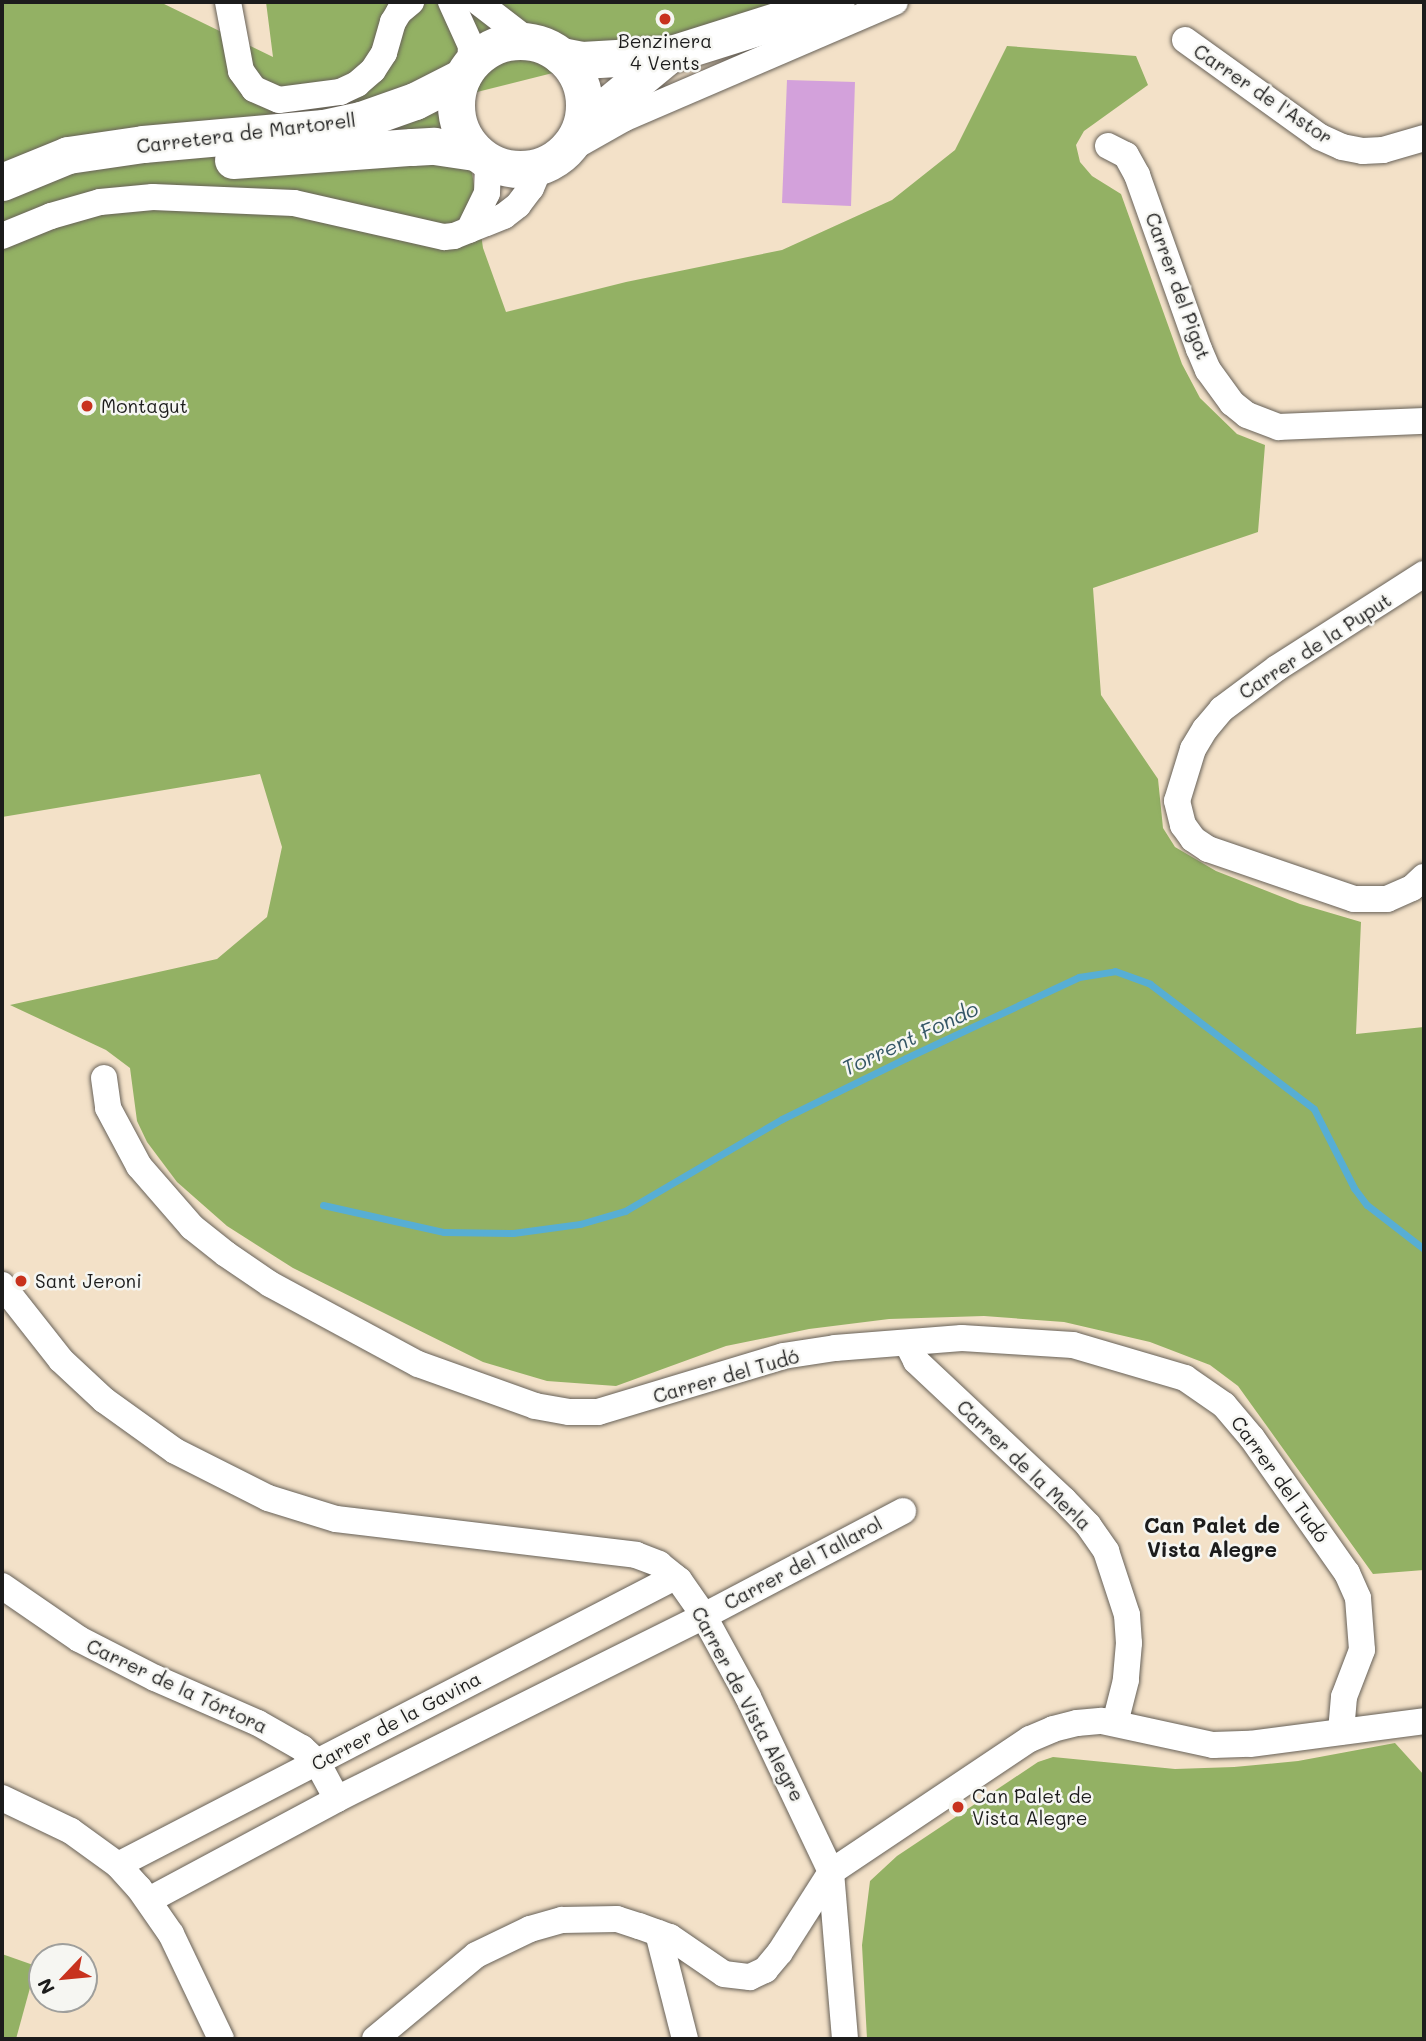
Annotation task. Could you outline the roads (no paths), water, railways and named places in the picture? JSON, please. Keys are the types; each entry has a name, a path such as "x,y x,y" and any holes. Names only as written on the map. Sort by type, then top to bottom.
{"main road":[{"name":"Carretera de Martorell","path":"14,178 68,155 143,144 323,128 362,120 405,105 466,70 497,45 546,49 582,60 668,55 831,3"},
{"path":"546,49 579,79 584,95 561,149"},
{"name":"Carretera de Martorell","path":"14,178 199,160 272,159 434,146 482,157 519,170 561,149 668,55"},
{"path":"466,70 456,109 465,139 482,157"}],"street":[{"path":"228,2 242,71 254,89 279,100 340,92 357,84 373,70 384,53 393,22 399,12 411,2"},
{"path":"451,2 471,46 466,70"},
{"path":"478,2 546,49"},
{"path":"2,236 51,216 100,202 153,197 294,203 444,237 505,216 518,205 561,149 623,119 895,2"},
{"name":"Carrer de l'Astor","path":"1185,40 1320,137 1342,147 1363,151 1383,150 1424,138"},
{"name":"Carrer del Pigot","path":"1108,146 1126,155 1137,175 1199,349 1208,370 1232,402 1255,419 1279,426 1424,421"},
{"path":"469,230 487,193 482,157"},
{"name":"Carrer de la Puput","path":"1424,574 1277,668 1222,709 1193,749 1177,801 1183,825 1193,839 1208,849 1354,898 1387,899 1412,888 1424,877"},
{"name":"Carrer del Tudó","path":"104,1078 108,1108 122,1139 163,1196 192,1227 270,1284 418,1364 495,1393 546,1408 598,1412 783,1356 835,1348 989,1338 1073,1345 1185,1378 1224,1405 1252,1438 1312,1519 1347,1573 1358,1598 1362,1650 1344,1698 1341,1732"},
{"name":"Carrer de Vista Alegre","path":"2,1285 61,1360 104,1400 175,1451 268,1498 336,1519 636,1555 659,1564 675,1577 704,1616 785,1771 831,1872 845,2039"},
{"name":"Carrer de la Merla","path":"907,1343 916,1362 1064,1500 1088,1525 1106,1552 1127,1615 1129,1643 1126,1680 1115,1723"},
{"name":"Carrer del Tallarol","path":"704,1616 903,1511"},
{"name":"Carrer de la Gavina","path":"118,1865 675,1577"},
{"name":"Carrer de la Tórtora","path":"2,1586 79,1639 155,1678 258,1723 302,1748 317,1762 337,1799"},
{"path":"149,1900 337,1799 704,1616"},
{"path":"375,2039 476,1955 530,1929 562,1920 607,1919 658,1933 670,1937 724,1974 750,1977 765,1969 780,1952 831,1872 1030,1739 1077,1723 1115,1723 1213,1745 1250,1744 1424,1721"},
{"path":"2,1798 60,1824 118,1865 149,1900 171,1934 221,2039"},
{"path":"658,1933 685,2039"}],"waterway":[{"name":"Torrent Fondo","path":"323,1205 444,1232 513,1233 580,1224 625,1211 782,1119 906,1058 1079,977 1115,971 1150,984 1314,1109 1354,1188 1367,1205 1424,1249"}],"place":[{"name":"Benzinera 4 Vents","path":"665,19"},
{"name":"Montagut","path":"87,406"},
{"name":"Sant Jeroni","path":"21,1281"},
{"name":"Can Palet de Vista Alegre","path":"958,1807"}],"district":[{"name":"Can Palet de Vista Alegre","path":"1212,1537"}]}
